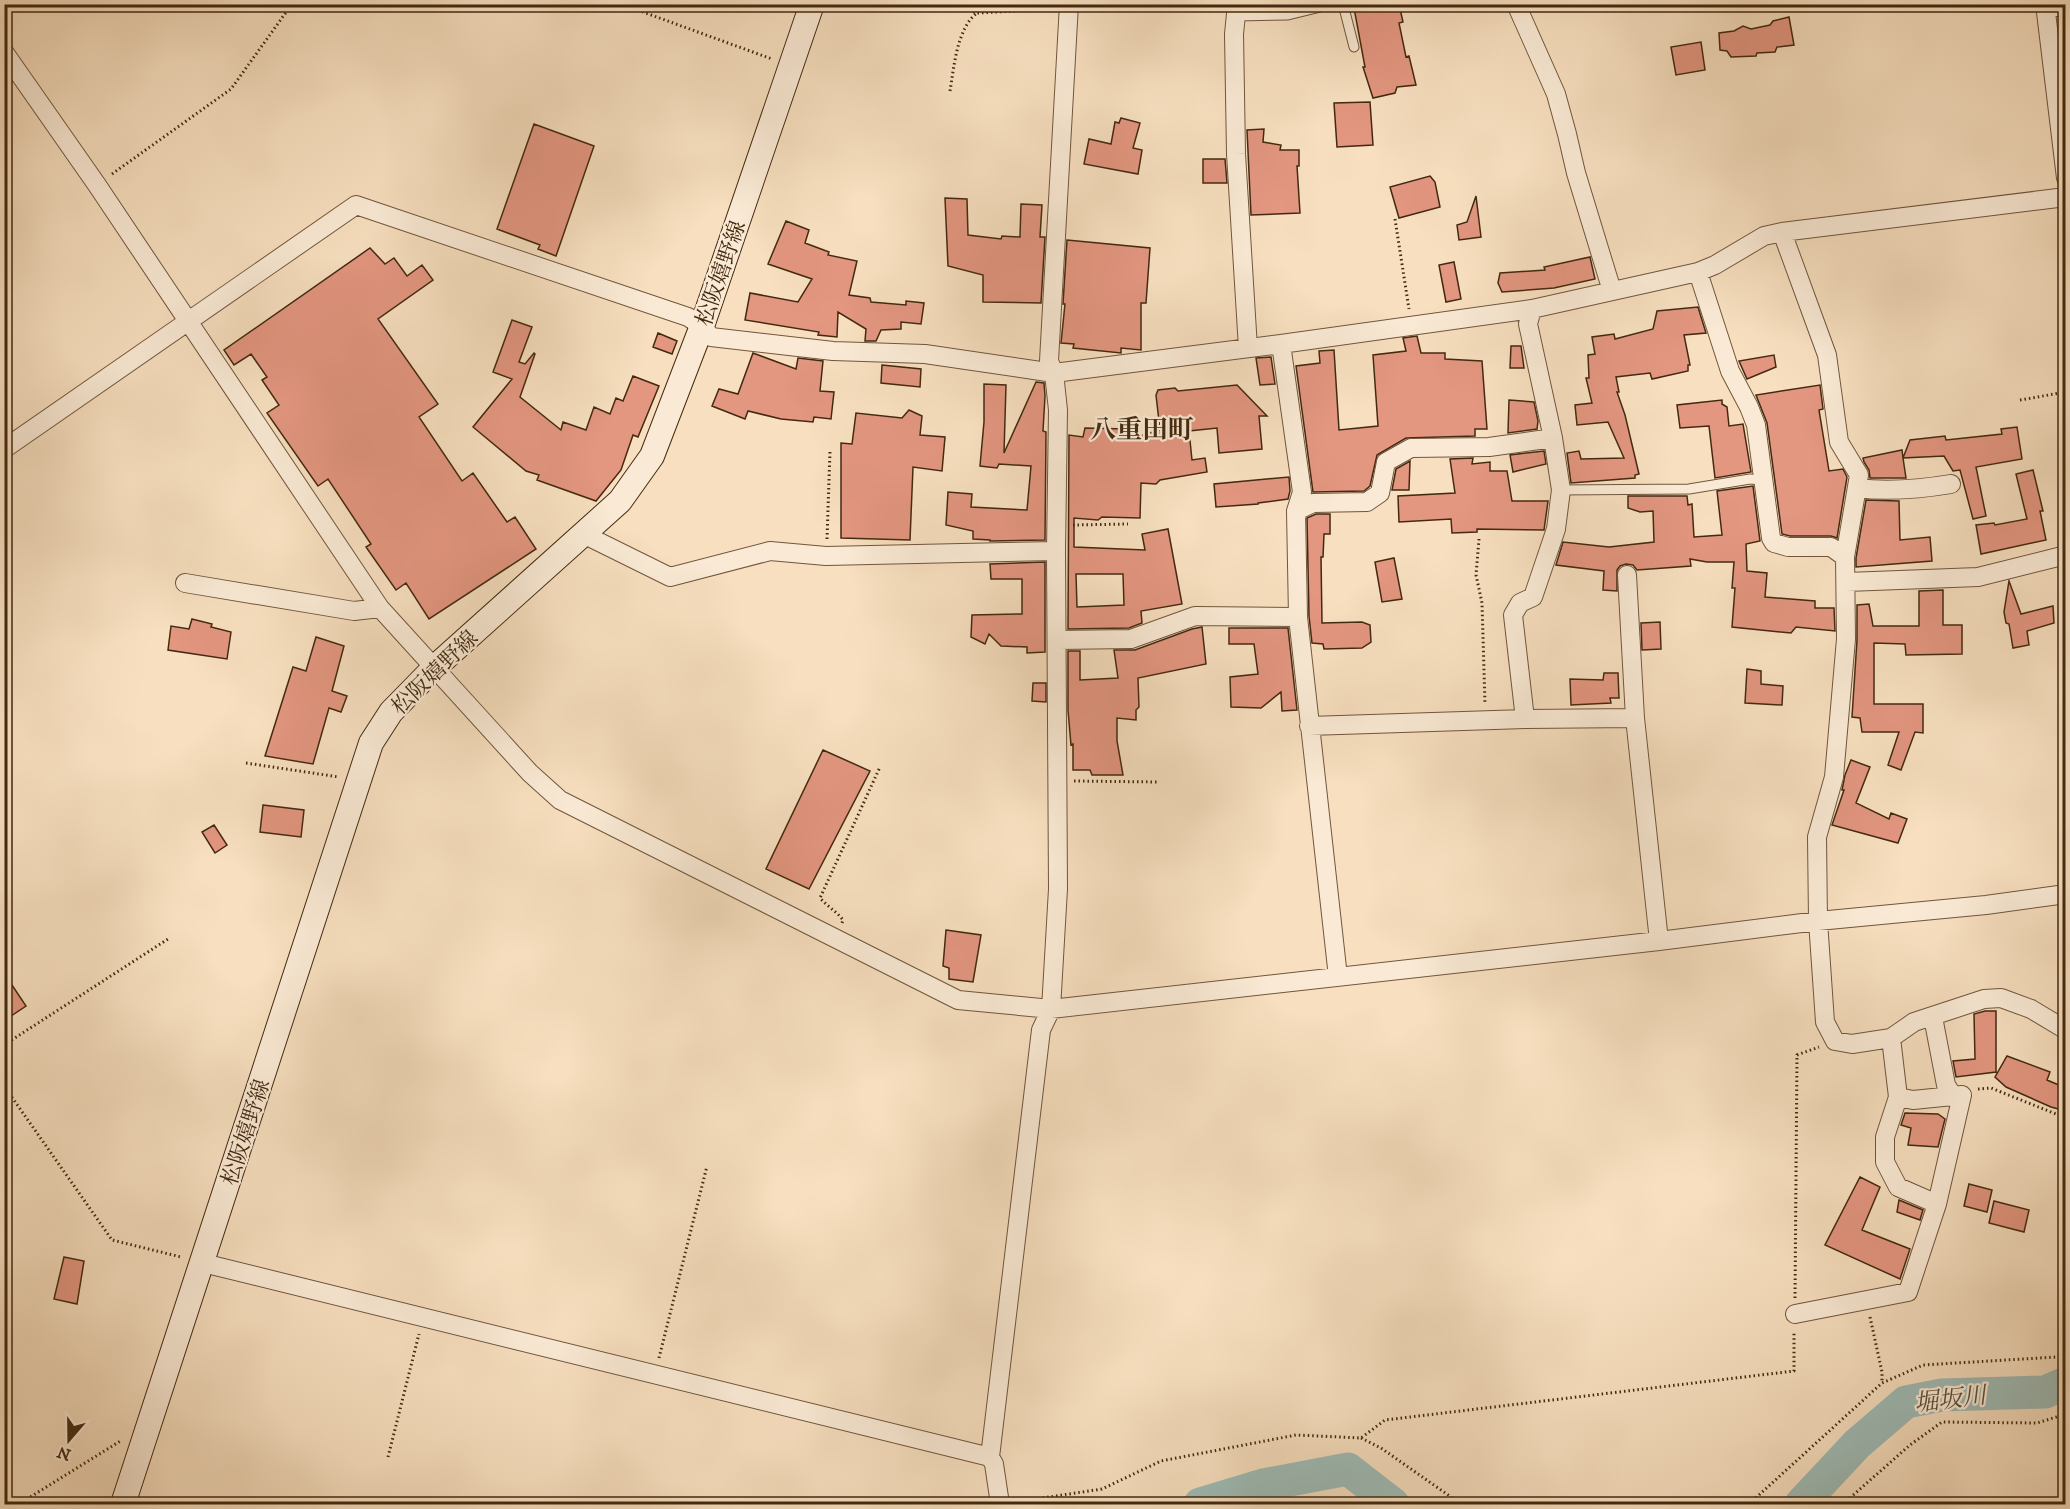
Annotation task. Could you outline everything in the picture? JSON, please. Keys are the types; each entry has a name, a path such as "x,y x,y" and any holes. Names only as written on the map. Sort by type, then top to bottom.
{"main road":[{"name":"松阪嬉野線","path":"123,1504 371,743 391,712 434,668 620,501 652,456 702,326 812,4"}],"street":[{"path":"1516,4 1556,94 1576,173 1612,291"},
{"path":"2066,8 2045,5 2066,178"},
{"path":"1000,1504 994,1464 990,1456 1041,1030 1051,1009 1058,889 1056,526 1058,410 1054,373 1049,361 1068,7"},
{"path":"1237,10 1234,34 1236,154 1248,348"},
{"path":"4,52 97,185 380,608 530,773 560,800 958,1000 1051,1009 2066,894"},
{"path":"4,449 356,205 688,317 702,326 711,337 833,351 925,354 1054,373 1532,309 1698,272 1715,265 1764,236 1782,232 2066,197"},
{"path":"1782,232 1827,355 1839,442 1859,475 1845,556 1846,639 1834,777 1817,837 1818,921 1825,1022 1835,1041 1852,1044 1891,1038 1914,1022 1984,999 2001,998 2031,1009 2066,1030"},
{"path":"1698,272 1730,371 1756,425 1771,538 1774,543 1788,547 1831,547 1845,556"},
{"path":"1525,719 1513,615 1520,603 1533,597 1556,529 1561,490 1553,438 1528,324 1532,309"},
{"path":"1281,344 1302,492 1296,511 1298,617 1338,977"},
{"path":"1296,511 1313,503 1367,502 1380,493 1386,462 1411,448 1489,447 1553,438"},
{"path":"1857,488 1870,490 1923,488 1951,484"},
{"path":"583,534 670,577 770,551 826,556 1056,551"},
{"path":"1847,582 1978,577 2066,555"},
{"path":"1627,574 1635,718 1659,941"},
{"path":"186,583 354,611 380,608"},
{"path":"1057,640 1131,639 1195,616 1298,617"},
{"path":"1309,726 1635,718"},
{"path":"1933,1017 1946,1085 1958,1096"},
{"path":"1891,1038 1898,1097 1885,1137 1885,1162 1898,1188 1937,1204"},
{"path":"1898,1097 1913,1100 1958,1096"},
{"path":"1795,1314 1908,1292 1937,1204 1958,1096"},
{"path":"203,1263 990,1456"}],"lane":[{"path":"1237,10 1288,15 1333,4"},
{"path":"1343,4 1354,47"},
{"path":"1561,490 1689,489 1750,479 1763,480"}],"path":[{"path":"97,185 231,88 292,4"},
{"path":"621,4 790,66"},
{"path":"951,4 977,13 1068,7"},
{"path":"950,91 956,57 968,20 977,13"},
{"path":"1395,219 1412,326"},
{"path":"2020,400 2066,392"},
{"path":"826,556 830,451"},
{"path":"1056,526 1128,524"},
{"path":"1479,539 1476,575 1482,603 1485,721"},
{"path":"246,763 359,781"},
{"path":"837,939 843,920 820,898 880,767"},
{"path":"1058,781 1158,782"},
{"path":"4,1045 168,939"},
{"path":"1361,1438 1385,1420 1794,1371 1797,1055 1835,1041"},
{"path":"4,1086 112,1240 203,1263"},
{"path":"1958,1096 1973,1090 1990,1088 2066,1118"},
{"path":"655,1375 707,1166"},
{"path":"1865,1300 1882,1372 1882,1383"},
{"path":"388,1457 423,1318"},
{"path":"1749,1504 1882,1383 1923,1365 2056,1357 2066,1352"},
{"path":"1843,1504 1910,1445 1942,1422 2037,1423 2066,1414"},
{"path":"1000,1504 1102,1489 1161,1461 1296,1435 1361,1438 1381,1448 1461,1504"},
{"path":"20,1504 123,1439"},
{"path":"1272,1504 1282,1504"}],"building":[{"path":"1372,4 1399,4 1403,22 1399,23 1406,57 1409,56 1416,85 1397,87 1395,93 1373,98 1363,67 1365,67 1354,8"},
{"path":"1789,17 1794,45 1777,47 1775,52 1757,53 1756,56 1731,57 1727,51 1720,50 1719,33 1734,31 1743,26 1751,29 1770,25 1773,21"},
{"path":"1701,42 1705,70 1676,75 1671,47"},
{"path":"1370,102 1373,145 1337,147 1334,103"},
{"path":"1121,118 1140,123 1133,148 1142,150 1138,174 1084,164 1089,139 1111,144 1115,122 1119,123"},
{"path":"534,124 594,146 556,256 538,249 540,245 497,229"},
{"path":"1264,129 1263,142 1281,145 1280,150 1299,150 1299,166 1297,166 1300,213 1251,215 1247,130"},
{"path":"1203,159 1225,159 1227,183 1203,183"},
{"path":"1430,176 1435,182 1440,207 1399,218 1390,187"},
{"path":"1476,196 1481,237 1459,240 1457,225 1467,222"},
{"path":"945,198 967,199 968,235 1001,239 1002,236 1020,237 1021,204 1042,205 1040,237 1045,237 1041,303 983,302 983,275 948,266"},
{"path":"786,221 809,230 805,243 829,252 828,255 857,261 849,295 870,298 871,302 906,305 906,301 924,303 921,324 901,322 901,329 881,330 876,341 865,341 866,329 838,312 837,337 745,320 750,293 798,302 812,279 768,264"},
{"path":"1067,240 1150,248 1146,303 1141,303 1141,350 1121,348 1121,353 1073,348 1074,344 1061,343"},
{"path":"370,248 385,264 394,258 407,276 422,265 433,280 378,319 438,404 419,417 462,481 473,473 507,522 515,517 536,549 429,619 406,583 396,590 366,547 371,544 328,479 318,486 267,413 279,405 262,380 267,377 251,354 234,365 224,350"},
{"path":"1590,257 1595,279 1554,288 1502,292 1498,283 1500,273 1545,270 1544,267"},
{"path":"1454,262 1461,299 1446,302 1439,265"},
{"path":"1698,307 1706,333 1684,335 1690,365 1688,365 1688,371 1652,379 1650,373 1616,377 1619,392 1617,392 1639,474 1635,475 1635,478 1571,483 1567,453 1579,451 1581,459 1624,458 1608,422 1577,425 1575,405 1592,403 1586,378 1589,378 1588,355 1595,354 1592,337 1614,334 1615,339 1653,329 1657,311"},
{"path":"512,320 532,327 519,362 525,364 535,354 520,397 561,430 563,422 586,430 594,407 610,414 616,398 623,401 633,376 659,386 638,437 633,435 621,470 596,501 537,480 539,475 526,471 473,427 512,379 493,372"},
{"path":"658,333 677,341 672,354 653,347"},
{"path":"1417,336 1421,353 1445,353 1445,359 1482,361 1487,429 1475,429 1475,436 1406,438 1377,455 1370,486 1364,491 1313,492 1296,366 1320,363 1319,351 1334,350 1339,430 1378,426 1373,355 1406,351 1403,338"},
{"path":"1511,346 1521,346 1524,368 1510,368"},
{"path":"753,353 796,369 798,358 823,361 820,391 834,392 831,419 814,417 813,422 781,419 748,411 745,419 712,406 719,389 738,394"},
{"path":"1774,355 1776,367 1747,379 1739,361"},
{"path":"1271,357 1275,384 1260,385 1256,358"},
{"path":"882,365 921,369 920,387 881,383"},
{"path":"1036,382 1044,383 1045,396 1043,431 1046,432 1045,540 973,539 973,531 946,525 948,492 972,494 971,507 1027,510 1031,466 999,464 997,468 980,466 984,422 984,384 1006,385 1004,453"},
{"path":"1237,385 1267,416 1259,416 1262,449 1219,453 1217,428 1189,431 1192,460 1205,458 1207,472 1160,480 1156,484 1141,483 1140,518 1102,517 1098,520 1074,518 1074,547 1145,550 1142,534 1168,529 1182,604 1141,611 1142,623 1129,628 1068,629 1069,435 1083,437 1085,428 1127,429 1136,437 1160,430 1156,395 1158,390 1175,388 1178,391","holes":["1076,574 1123,574 1124,605 1077,607"]},
{"path":"1820,385 1823,409 1819,410 1829,471 1843,469 1847,477 1837,538 1790,536 1782,534 1767,423 1756,395"},
{"path":"1509,400 1534,402 1538,421 1537,429 1508,433"},
{"path":"1722,400 1722,404 1727,407 1729,426 1743,424 1751,472 1715,478 1709,426 1680,428 1677,405"},
{"path":"909,410 922,416 920,435 945,437 942,471 913,467 910,540 841,538 841,443 852,444 856,413 902,418"},
{"path":"2017,427 2022,459 1976,467 1986,516 1973,519 1960,470 1953,471 1944,456 1903,458 1910,440 1945,436 1946,440 2002,434 2001,429"},
{"path":"1902,450 1906,478 1870,478 1863,458"},
{"path":"1544,451 1546,464 1513,472 1510,455"},
{"path":"1473,458 1472,464 1490,462 1490,471 1507,471 1512,501 1548,501 1544,530 1477,529 1477,532 1452,533 1451,519 1399,522 1398,496 1455,493 1450,459"},
{"path":"1410,461 1409,490 1392,490 1396,469"},
{"path":"2033,470 2043,511 2040,511 2046,540 1981,554 1976,525 1994,523 1995,525 2027,519 2016,474"},
{"path":"1289,477 1288,499 1216,507 1214,484"},
{"path":"1753,486 1760,541 1746,544 1747,571 1767,573 1765,597 1815,601 1815,608 1834,608 1835,631 1796,627 1791,633 1732,627 1734,562 1707,562 1690,559 1691,566 1637,570 1633,565 1626,564 1617,570 1617,591 1603,590 1604,571 1556,565 1563,542 1609,547 1654,542 1653,511 1640,512 1628,508 1628,496 1687,496 1688,505 1692,504 1694,537 1722,535 1717,491"},
{"path":"1866,500 1899,501 1900,540 1930,537 1932,561 1856,567"},
{"path":"1316,514 1330,514 1330,534 1324,534 1323,557 1321,557 1322,623 1362,622 1370,625 1371,642 1362,648 1324,649 1323,644 1312,643 1309,616 1307,518"},
{"path":"1394,558 1402,599 1382,602 1375,562"},
{"path":"1045,562 1045,652 1027,653 1027,647 1001,646 989,634 985,644 971,637 972,615 1022,614 1022,579 991,579 990,564"},
{"path":"2009,581 2021,614 2053,606 2054,623 2027,631 2029,645 2013,648 2009,624 2006,623 2004,612"},
{"path":"1943,590 1943,625 1962,625 1962,654 1906,655 1905,644 1874,643 1874,704 1923,704 1923,733 1915,732 1901,770 1888,765 1899,732 1862,732 1860,718 1852,717 1857,605 1869,604 1873,626 1919,626 1919,591"},
{"path":"192,619 231,632 227,659 168,650 171,626 189,629"},
{"path":"1660,622 1661,649 1642,650 1641,623"},
{"path":"1202,627 1206,664 1138,678 1139,707 1136,710 1136,720 1117,718 1117,741 1123,775 1092,775 1090,770 1073,770 1073,744 1071,745 1068,710 1068,651 1080,651 1080,680 1118,678 1114,650 1135,650"},
{"path":"1229,628 1288,628 1297,710 1282,711 1281,692 1261,708 1231,707 1230,677 1258,674 1254,644 1229,644"},
{"path":"316,637 344,646 332,691 347,696 341,712 329,708 313,764 265,756 293,667 306,671"},
{"path":"1747,669 1761,671 1761,684 1783,686 1782,705 1745,703"},
{"path":"1604,673 1618,673 1619,698 1610,698 1611,703 1571,705 1570,679 1603,680"},
{"path":"1033,683 1046,683 1046,702 1032,701"},
{"path":"823,750 870,771 809,889 766,869"},
{"path":"1851,760 1870,767 1856,803 1889,819 1891,813 1907,819 1898,843 1832,825"},
{"path":"263,805 304,810 301,837 260,832"},
{"path":"214,825 227,845 215,853 202,832"},
{"path":"946,930 981,935 973,982 949,979 949,968 943,966"},
{"path":"4,973 26,1006 11,1016 4,1006"},
{"path":"1996,1011 1996,1072 1956,1077 1953,1061 1975,1059 1974,1014"},
{"path":"2007,1056 2050,1072 2047,1080 2066,1088 2066,1111 2051,1107 2006,1087 1995,1077"},
{"path":"1905,1113 1938,1114 1945,1119 1938,1147 1908,1145 1911,1128 1901,1125"},
{"path":"1860,1177 1880,1187 1862,1230 1910,1249 1900,1279 1825,1245"},
{"path":"1969,1184 1992,1190 1987,1212 1964,1206"},
{"path":"1899,1200 1923,1210 1920,1220 1897,1212"},
{"path":"1994,1201 2029,1210 2024,1232 1989,1223"},
{"path":"64,1257 84,1261 77,1304 54,1299"}],"waterway":[{"name":"堀坂川","path":"1801,1504 1857,1444 1906,1402 1942,1395 2045,1392 2066,1383"},
{"name":"堀坂川","path":"1200,1504 1263,1485 1348,1469 1393,1504"}],"district":[{"name":"八重田町","path":"1142,429"}]}
